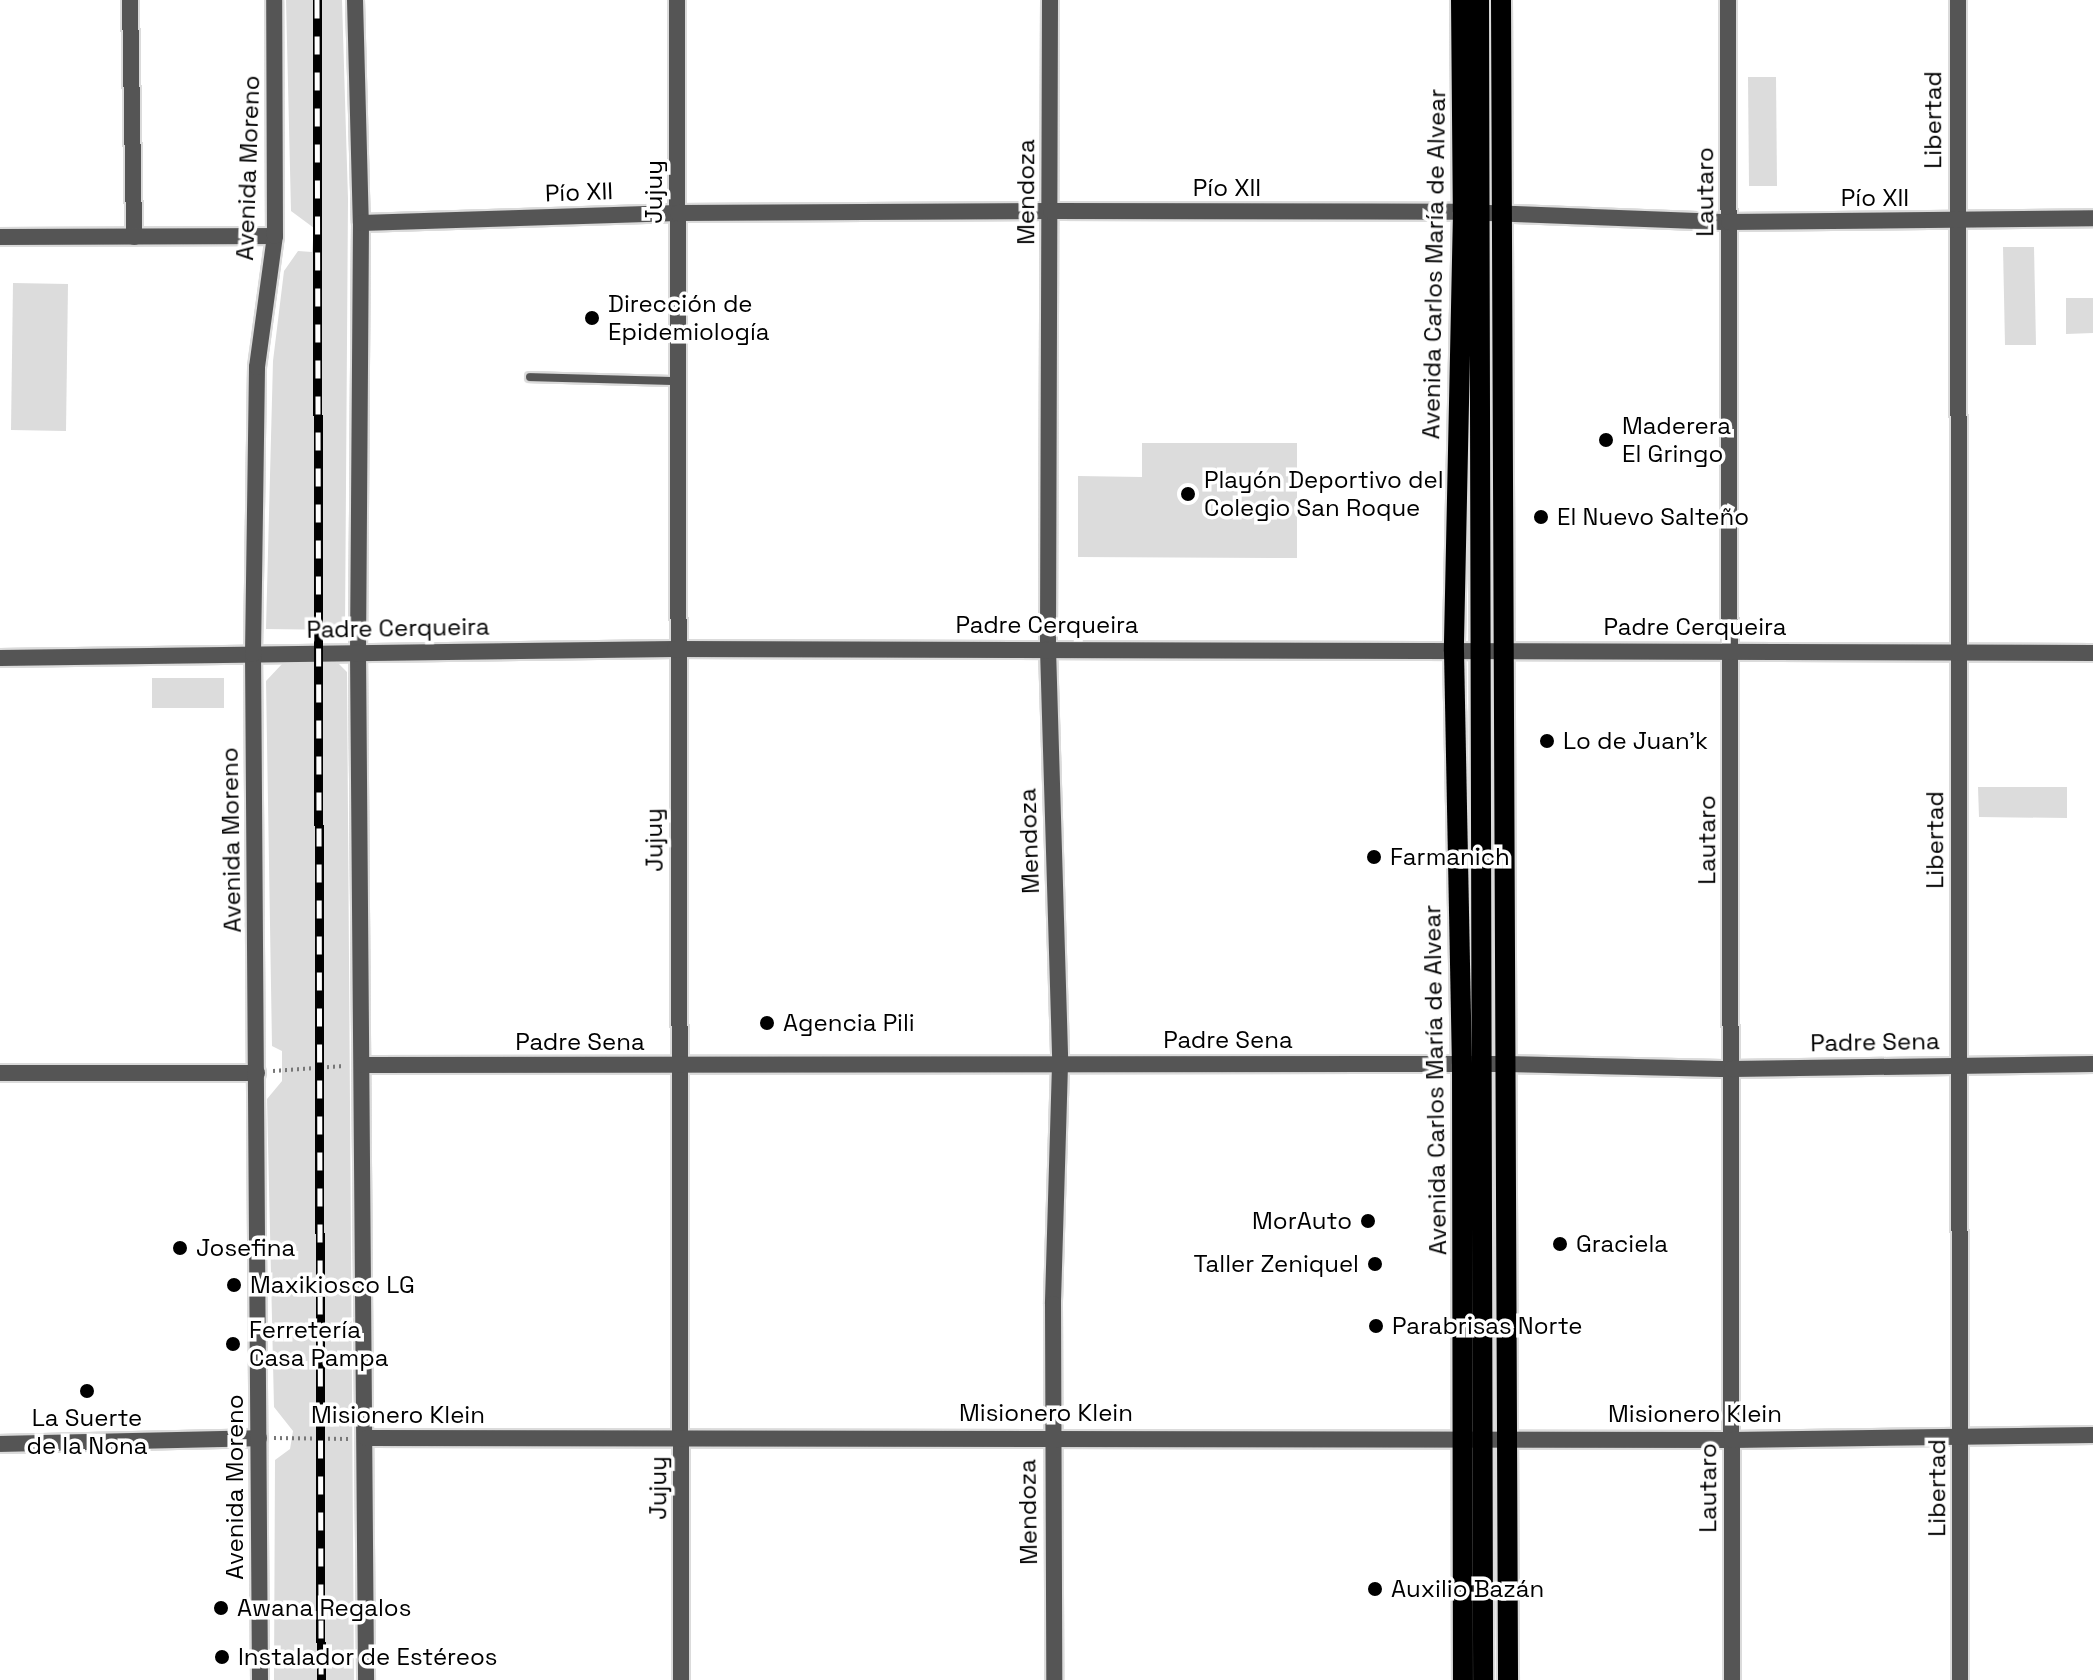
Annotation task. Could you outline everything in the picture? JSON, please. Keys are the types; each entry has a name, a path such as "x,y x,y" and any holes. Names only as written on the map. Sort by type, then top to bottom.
{"main road":[{"name":"Avenida Carlos María de Alvear","path":"1461,0 1470,212 1478,650 1471,1064 1473,1437 1483,1680"},
{"name":"Avenida Carlos María de Alvear","path":"1471,1064 1454,651 1479,0"},
{"path":"1501,0 1508,1680"},
{"name":"Avenida Carlos María de Alvear","path":"1463,1680 1473,1437"}],"street":[{"path":"130,0 134,237"},
{"name":"Avenida Moreno","path":"260,1680 253,654 257,367 275,236 274,0"},
{"path":"355,0 361,223 358,652 366,1680"},
{"name":"Jujuy","path":"677,0 675,649 681,1066 681,1680"},
{"name":"Mendoza","path":"1050,0 1048,649 1060,1065 1051,1436 1054,1680"},
{"name":"Lautaro","path":"1728,0 1732,1680"},
{"name":"Libertad","path":"1958,0 1960,1680"},
{"name":"Pío XII","path":"361,223 678,213 1051,211 1470,212 1729,222 1957,223 2093,218"},
{"path":"0,237 275,236"},
{"name":"Padre Cerqueira","path":"0,658 675,649 2093,653"},
{"name":"Padre Sena","path":"362,1065 1506,1064 1732,1069 2093,1064"},
{"path":"0,1073 257,1073"},
{"name":"Misionero Klein","path":"366,1438 682,1440 1507,1436 1732,1440 2093,1435"},
{"path":"0,1444 259,1438"}],"lane":[{"path":"530,377 677,381"}],"path":[{"path":"257,1073 362,1065"},
{"name":"Misionero Klein","path":"259,1438 366,1438"}],"shaded area":[{"path":"286,0 342,0 348,199 345,630 266,629 273,361 284,271 298,251 312,252 314,228 291,211"},
{"path":"1748,77 1776,77 1777,186 1749,186"},
{"path":"2003,247 2034,247 2036,345 2005,345"},
{"path":"13,283 68,284 66,431 11,430"},
{"path":"2066,298 2093,298 2093,333 2066,334"},
{"name":"Playón Deportivo del Colegio San Roque","path":"1142,443 1297,443 1297,558 1078,557 1078,476 1142,477"},
{"path":"336,661 347,672 354,1680 274,1680 275,1460 290,1449 293,1431 274,1407 267,1099 282,1081 282,1051 272,1046 266,681 282,664"},
{"path":"152,678 224,678 224,708 152,708"},
{"path":"1978,787 2067,787 2067,818 1979,817"}],"railway":[{"path":"317,0 321,1680"}],"place":[{"name":"Dirección de Epidemiología","path":"592,318"},
{"name":"Maderera El Gringo","path":"1606,440"},
{"name":"Playón Deportivo del Colegio San Roque","path":"1188,494"},
{"name":"El Nuevo Salteño","path":"1541,517"},
{"name":"Lo de Juan'k","path":"1547,741"},
{"name":"Farmanich","path":"1374,857"},
{"name":"Agencia Pili","path":"767,1023"},
{"name":"MorAuto","path":"1368,1221"},
{"name":"Graciela","path":"1560,1244"},
{"name":"Josefina","path":"180,1248"},
{"name":"Taller Zeniquel","path":"1375,1264"},
{"name":"Maxikiosco LG","path":"234,1285"},
{"name":"Parabrisas Norte","path":"1376,1326"},
{"name":"Ferretería Casa Pampa","path":"233,1344"},
{"name":"La Suerte de la Nona","path":"87,1391"},
{"name":"Auxilio Bazán","path":"1375,1589"},
{"name":"Awana Regalos","path":"221,1608"},
{"name":"Instalador de Estéreos","path":"222,1657"}]}
